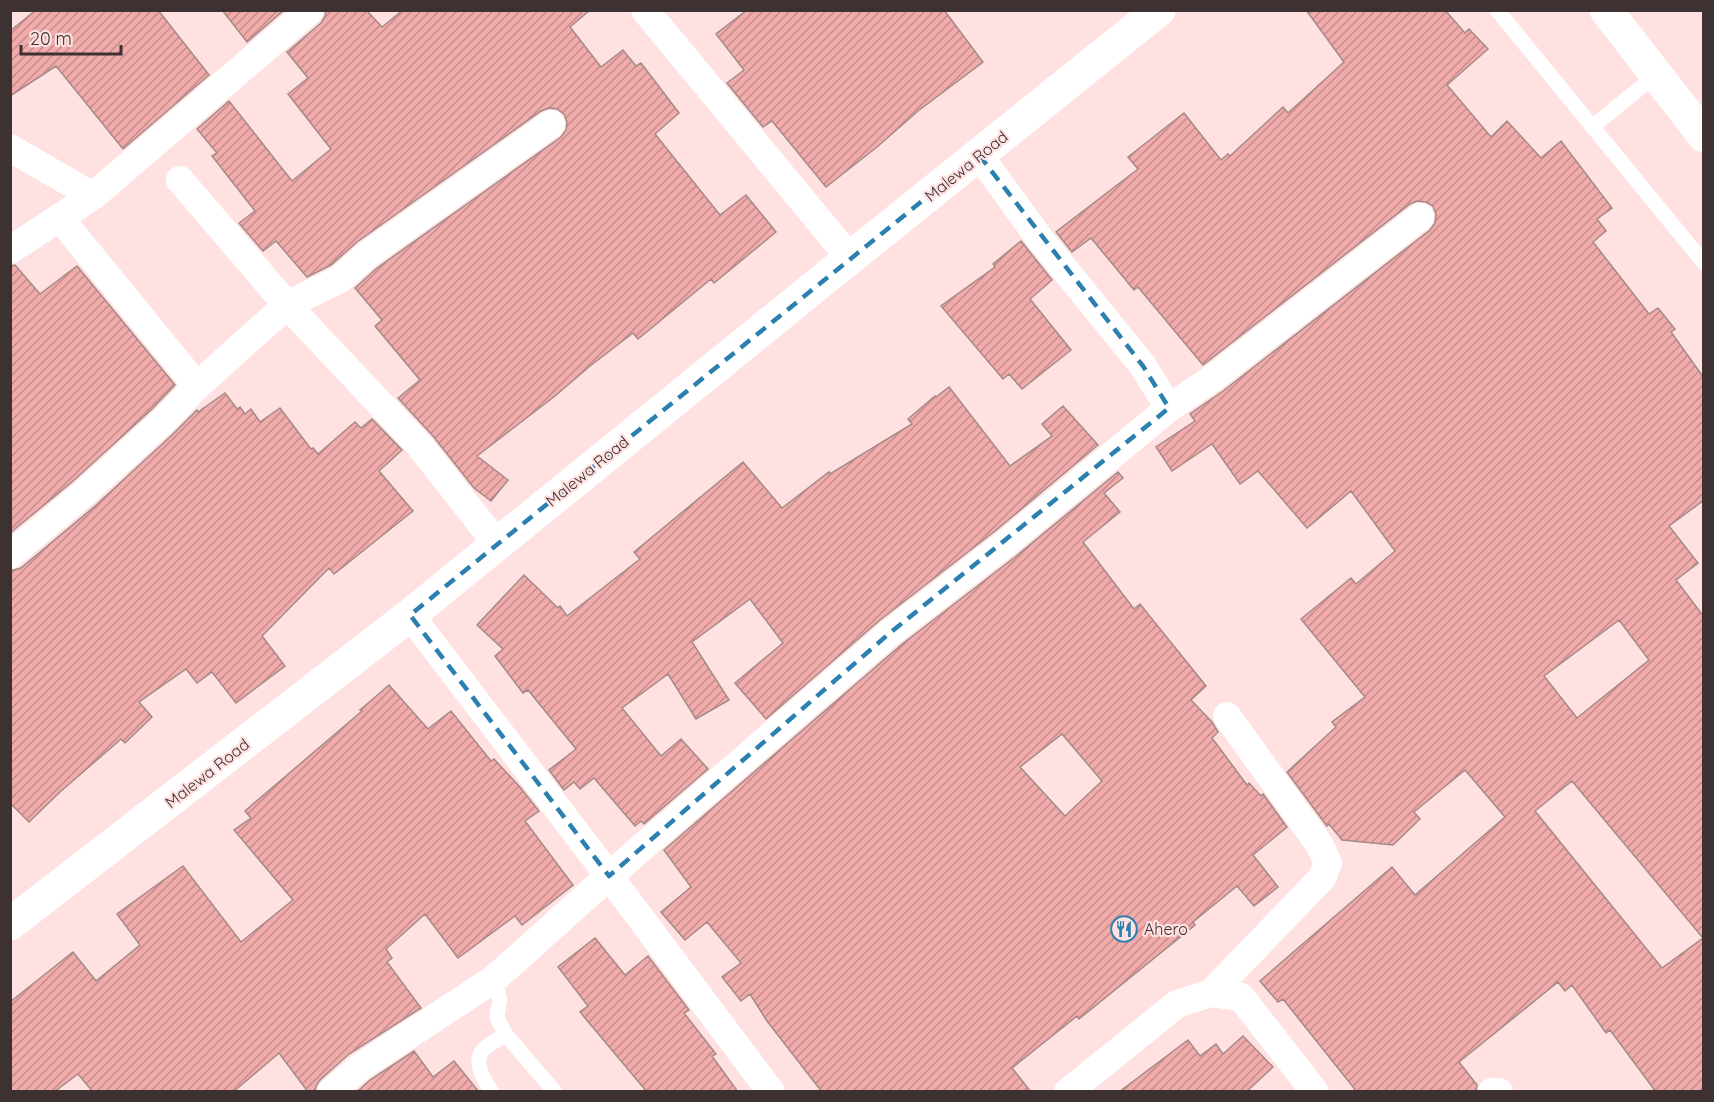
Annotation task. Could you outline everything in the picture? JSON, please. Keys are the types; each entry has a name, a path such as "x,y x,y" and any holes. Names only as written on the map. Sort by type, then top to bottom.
{"street":[{"path":"10,250 93,196 310,10"},
{"path":"645,10 850,258"},
{"name":"Malewa Road","path":"10,924 410,615 1159,10"},
{"path":"1606,10 1704,136"},
{"path":"10,555 162,422 197,386 287,305 340,279 367,255 551,124"},
{"path":"10,148 93,196"},
{"path":"979,155 1040,239 1143,366 1169,408"},
{"path":"180,180 287,305 420,446 497,544"},
{"path":"59,217 197,386"},
{"path":"331,1092 360,1067 494,979 609,876 891,632 1005,543 1169,408 1213,378 1420,217"},
{"path":"410,615 771,1092"},
{"path":"1211,993 1322,878 1328,863 1319,844 1227,716"},
{"path":"1068,1092 1177,1004 1211,993 1241,997 1315,1092"},
{"path":"1492,1092 1499,1092"}],"lane":[{"path":"1497,10 1704,263"},
{"path":"1592,127 1656,75"},
{"path":"494,979 500,1000 498,1020 506,1035 555,1092"},
{"path":"492,1092 482,1078 479,1068 480,1058 483,1049 506,1035"}],"highlighted area":[{"path":"979,155 1143,366 1169,408 891,632 609,876 410,615"}],"building":[{"path":"36,10 158,10 209,75 123,149 56,66 10,96 10,31"},
{"path":"222,10 284,10 247,42"},
{"path":"326,10 366,10 382,27 403,10 590,10 570,27 601,67 623,50 636,66 641,63 679,113 655,134 720,215 746,195 776,232 714,283 711,279 638,339 633,333 477,456 508,480 491,501 474,488 433,436 398,398 420,380 375,326 382,320 355,288 377,268 561,137 566,130 567,122 564,114 557,109 549,108 541,111 357,242 331,265 307,277 276,241 263,251 239,223 255,211 212,156 217,153 197,129 229,101 292,181 331,149 288,94 308,78 287,52 321,23"},
{"path":"747,10 944,10 983,62 918,111 826,187 772,121 763,127 727,83 744,70 716,34"},
{"path":"1306,10 1445,10 1465,33 1469,29 1488,49 1447,85 1491,137 1507,121 1541,158 1561,141 1612,208 1597,219 1606,231 1593,242 1649,314 1658,308 1675,329 1671,332 1704,378 1704,500 1669,526 1698,563 1676,580 1704,617 1704,1092 1656,1092 1610,1030 1606,1033 1572,985 1565,991 1558,982 1459,1062 1477,1085 1476,1092 1357,1092 1283,999 1278,1002 1260,981 1392,867 1415,895 1505,817 1465,770 1414,812 1420,819 1393,845 1342,840 1329,824 1327,826 1287,772 1336,727 1332,722 1365,697 1301,619 1351,578 1356,584 1395,551 1351,491 1307,528 1258,471 1240,484 1212,444 1172,471 1156,447 1195,421 1190,414 1223,391 1430,230 1435,223 1436,214 1433,206 1426,202 1417,201 1410,204 1203,365 1138,287 1134,290 1091,238 1072,252 1056,232 1138,169 1128,157 1184,113 1221,160 1228,154 1230,156 1283,107 1288,113 1344,62","holes":["1619,620 1649,660 1577,718 1544,676","1572,781 1703,938 1662,968 1535,811"]},
{"path":"1021,241 1052,280 1030,299 1071,350 1022,389 1009,374 1003,379 941,306 995,267 993,264"},
{"path":"15,265 40,294 77,266 175,385 72,482 10,533 10,266"},
{"path":"949,387 1010,466 1052,436 1042,424 1063,406 1098,445 995,531 880,620 766,719 735,683 783,643 750,599 692,642 729,700 696,719 668,674 622,708 661,756 681,739 708,769 644,824 641,821 635,826 594,778 580,789 574,782 564,790 549,770 576,749 528,690 523,693 495,656 503,649 477,625 524,575 558,608 560,606 567,616 640,559 634,552 743,462 782,508 829,472 830,474 912,424 908,419"},
{"path":"225,393 237,409 240,407 245,414 251,409 260,422 280,408 311,449 313,448 318,454 355,422 361,428 372,419 402,450 379,471 413,511 334,574 329,568 262,636 285,666 236,703 212,672 197,683 186,669 139,702 152,717 125,743 121,739 29,822 10,803 10,571 21,568 94,507 197,410 198,412"},
{"path":"1118,472 1123,478 1104,493 1120,512 1083,542 1134,609 1140,604 1206,686 1191,700 1212,722 1218,732 1212,738 1247,785 1249,783 1261,796 1263,794 1287,827 1253,855 1278,887 1254,906 1237,886 1193,922 1195,925 1079,1019 1077,1016 1012,1068 1031,1092 822,1092 767,1021 750,994 741,1001 722,977 741,963 707,922 685,940 661,912 691,887 664,850 901,645 1015,557","holes":["1062,734 1102,781 1065,816 1020,767"]},
{"path":"389,685 428,729 451,711 491,761 494,759 539,811 525,821 573,885 522,925 515,916 458,958 425,914 386,949 392,958 387,962 421,1008 349,1054 320,1080 315,1092 308,1092 279,1053 233,1092 93,1092 78,1074 54,1092 10,1092 10,1002 73,952 96,981 140,945 117,914 183,866 241,942 293,900 234,830 251,818 245,811"},
{"path":"595,938 625,975 648,956 689,1010 684,1013 716,1054 712,1056 738,1092 647,1092 580,1012 588,1006 558,967"},
{"path":"1243,1036 1273,1067 1246,1092 1119,1092 1188,1040 1200,1056 1216,1044 1223,1054"},
{"path":"414,1051 433,1077 454,1061 479,1092 357,1092 370,1080"}],"place":[{"name":"Ahero","path":"1124,929"}]}
